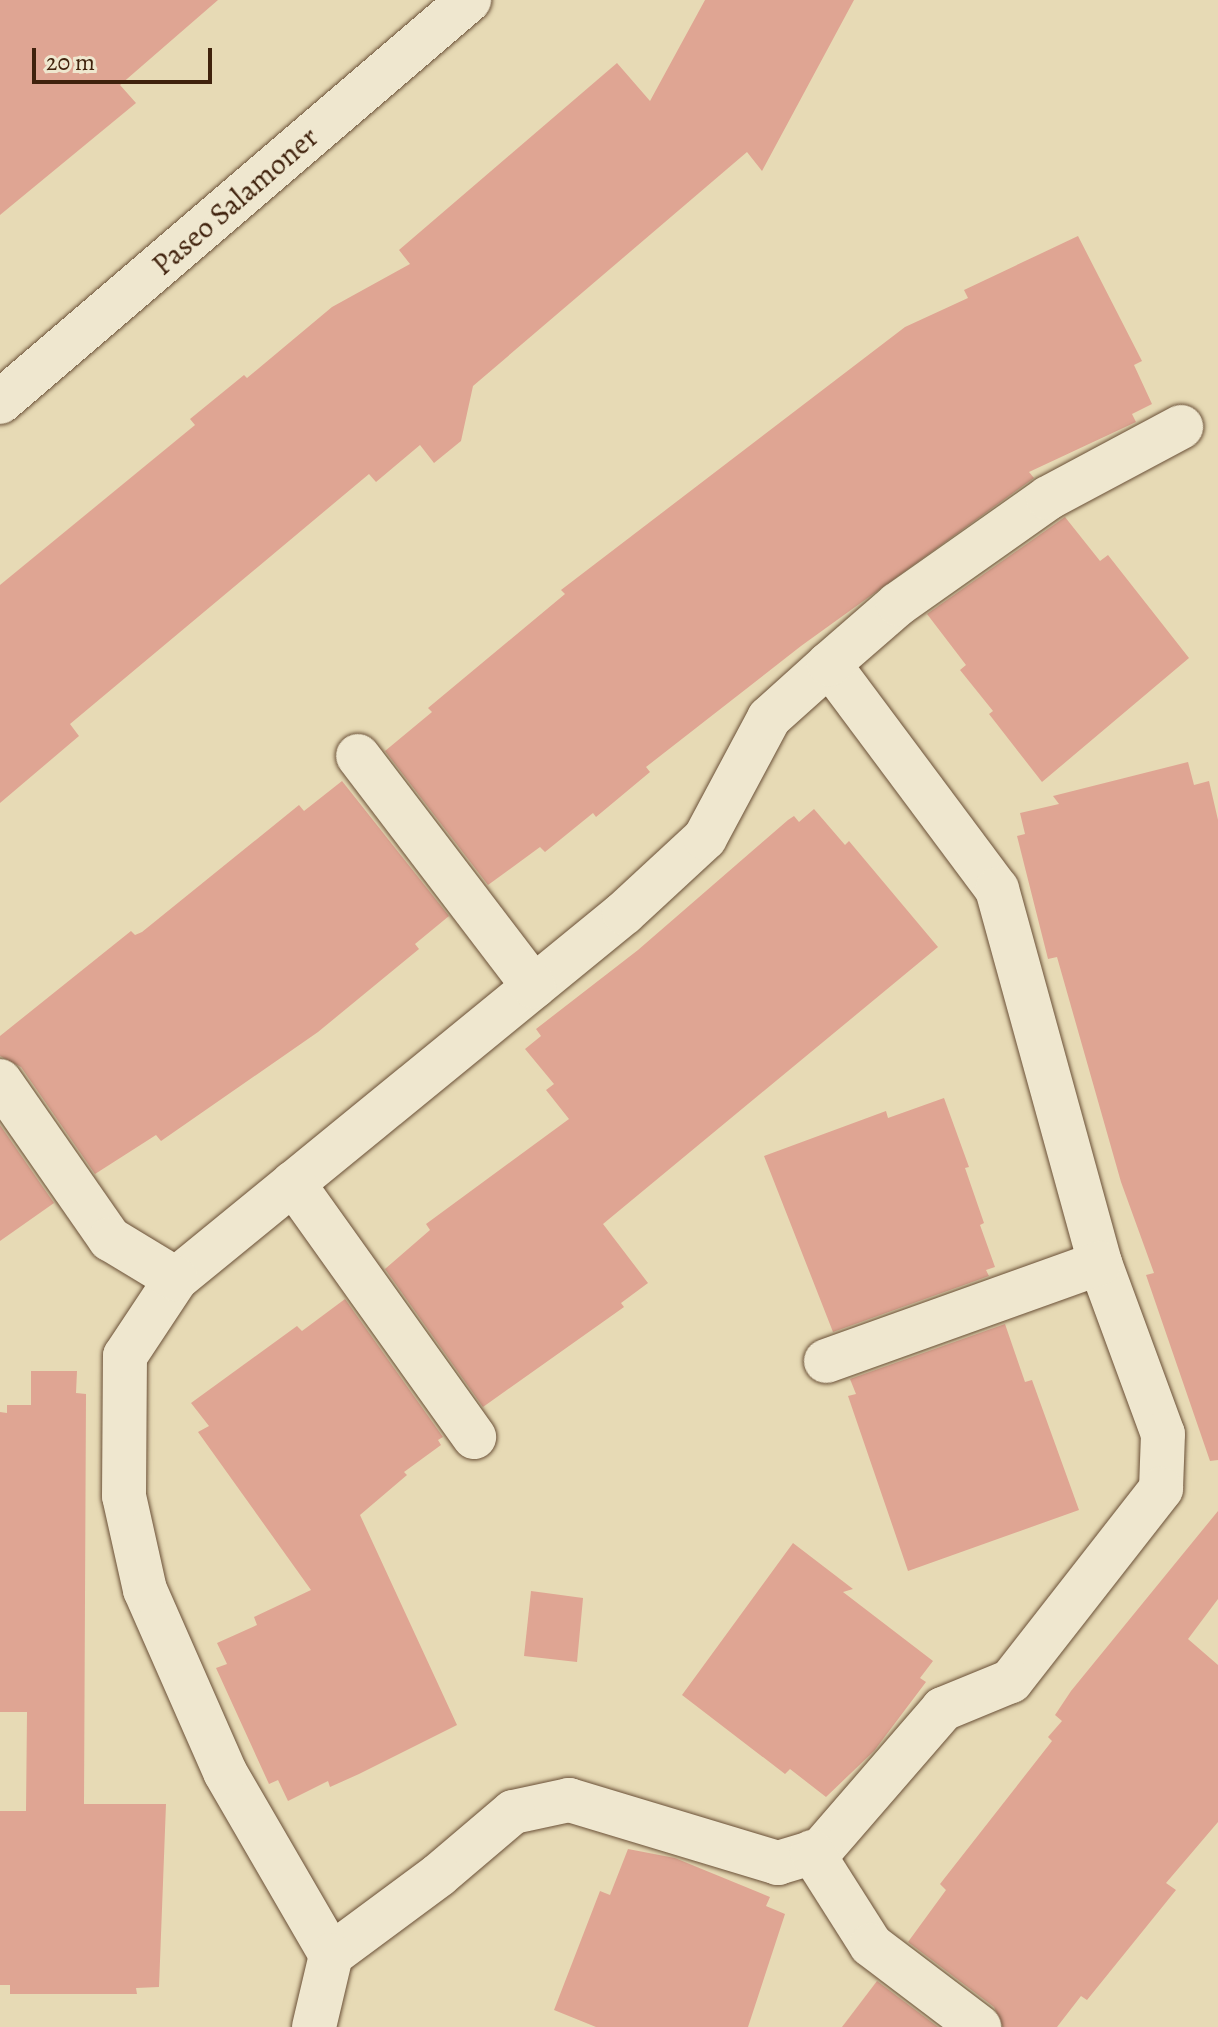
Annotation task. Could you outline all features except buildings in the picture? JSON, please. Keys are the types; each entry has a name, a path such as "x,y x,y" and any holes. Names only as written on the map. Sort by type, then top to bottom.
{"street":[{"name":"Paseo Salamoner","path":"0,402 469,0"},
{"path":"331,1955 225,1772 145,1590 124,1496 125,1356 176,1279 534,987 705,838 769,718 829,664 898,604 1048,498 1181,427"},
{"path":"314,2027 331,1955 439,1875 513,1812 569,1800 778,1863 812,1852 868,1800 943,1709 1011,1681 1161,1489 1163,1434 1100,1263 997,889 829,664"},
{"path":"358,756 534,987"},
{"path":"0,1081 110,1239 176,1279"},
{"path":"293,1183 474,1437"},
{"path":"826,1361 1100,1263"},
{"path":"812,1852 871,1945 979,2027"}]}
